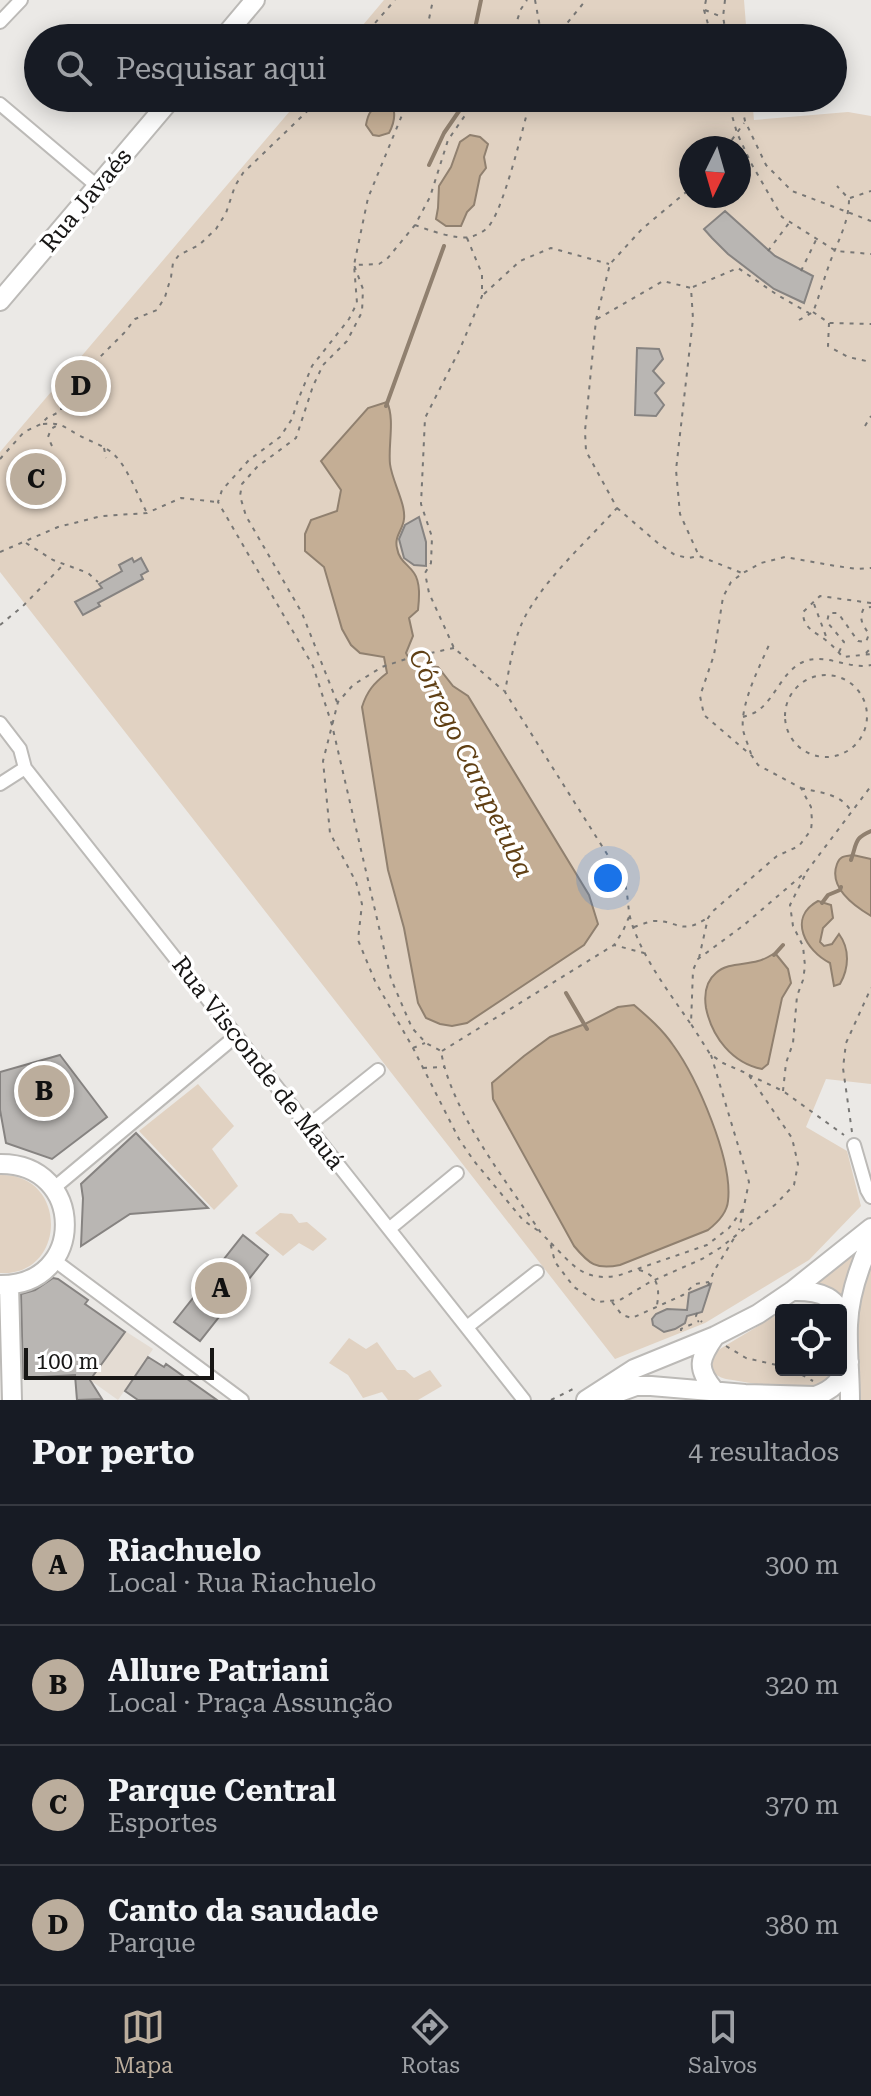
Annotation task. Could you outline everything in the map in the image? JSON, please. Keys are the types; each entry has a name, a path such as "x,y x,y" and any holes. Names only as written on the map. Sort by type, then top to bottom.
{"street":[{"path":"0,22 21,0"},
{"path":"235,24 255,0"},
{"path":"0,104 97,186"},
{"name":"Rua Javaés","path":"0,301 160,112"},
{"name":"Rua Visconde de Mauá","path":"0,723 20,749 25,768 524,1400"},
{"path":"0,784 25,768"},
{"path":"54,1188 236,1036"},
{"path":"308,1126 378,1070"},
{"path":"854,1145 871,1197"},
{"path":"0,1164 18,1165 46,1179 62,1203 65,1222 63,1241 54,1260 35,1277 5,1285 12,1400"},
{"path":"389,1229 457,1173"},
{"path":"586,1400 634,1369 715,1336 758,1314 871,1228"},
{"path":"850,1400 848,1326 854,1288 871,1241"},
{"path":"54,1260 242,1400"},
{"path":"467,1327 537,1272"},
{"path":"792,1291 808,1290 834,1301 848,1326"},
{"path":"714,1390 701,1372 701,1365 704,1352 715,1336"},
{"path":"596,1400 636,1386 714,1390 751,1397 815,1396 837,1384 849,1362"}],"path":[{"path":"374,24 395,0"},
{"path":"428,24 433,0"},
{"path":"516,24 527,0"},
{"path":"535,0 539,24"},
{"path":"566,24 586,0"},
{"path":"706,0 704,10 708,24"},
{"path":"724,24 725,0"},
{"path":"704,10 723,17"},
{"path":"0,459 24,432 61,411 62,395 135,319 157,310 165,297 173,263 179,255 199,245 216,229 243,173 306,112"},
{"path":"403,112 368,198 354,265 357,303 349,319 312,366 292,419 280,437 241,468 222,490 218,502 313,666 332,725 391,979 412,1028 426,1043 441,1051"},
{"path":"354,265 379,264 387,259 415,225 430,197 448,140 467,112"},
{"path":"415,225 467,238 487,228 507,183 527,112"},
{"path":"731,112 751,163 782,217 836,251 871,254"},
{"path":"743,112 766,165 792,191 871,221"},
{"path":"735,136 745,121"},
{"path":"799,320 812,312 849,213 849,199 837,186"},
{"path":"849,199 871,191"},
{"path":"679,198 642,229 610,264 596,320 585,431 586,451 617,508 659,544 675,555 689,558 699,556 743,573"},
{"path":"768,251 790,222"},
{"path":"467,238 482,274 482,296 460,349 425,418 421,504 432,537 431,563 425,573 429,593 454,648 505,692 624,881 629,895 629,916 645,954 710,1054 749,1182 738,1233 709,1284 695,1284 683,1295 632,1318 622,1315 611,1301"},
{"path":"801,271 817,239"},
{"path":"482,296 520,261 551,248 610,264"},
{"path":"338,702 302,613 246,516 240,496 242,484 257,467 296,438 323,365 347,341 362,312 363,289 354,265"},
{"path":"596,320 663,281 691,288 738,268 779,296 829,323 871,324"},
{"path":"691,288 693,319 676,470 680,514 699,556"},
{"path":"829,323 828,346 848,357 871,362"},
{"path":"865,426 871,416"},
{"path":"41,424 60,423 116,456 147,513"},
{"path":"52,446 48,437 51,429 60,423"},
{"path":"103,447 106,458"},
{"path":"0,552 58,527 102,516 147,513 181,498 218,502"},
{"path":"505,692 512,649 529,609 617,508"},
{"path":"24,541 53,560 88,573 98,582"},
{"path":"752,756 704,715 700,696 714,655 723,597 731,582 761,563 785,557 857,569 871,568"},
{"path":"0,625 64,564"},
{"path":"871,605 820,596 803,612 807,628 828,641 843,657 871,654"},
{"path":"813,603 828,641"},
{"path":"839,653 844,642 827,622 829,613 838,613 858,641 866,642 869,634 861,617 864,608 871,605"},
{"path":"769,645 750,690 743,717 743,731 752,756 758,765 770,773 801,788 838,797 851,812"},
{"path":"454,648 382,667 353,685 338,702 323,761 330,833 356,882 362,904 358,940 375,981 449,1121 474,1161 523,1220 541,1233 580,1272 593,1277 617,1276 707,1245 729,1228 746,1206"},
{"path":"865,654 871,648"},
{"path":"743,717 759,711 789,672 801,663 828,659 845,665 871,665"},
{"path":"826,675 850,683 859,693 869,717 859,741 849,750 825,757 801,749 786,728 785,715 793,691 802,682 826,675"},
{"path":"783,1091 786,1063 793,1043 797,996 805,966 803,946 793,926 790,905 807,871 871,786"},
{"path":"633,928 657,921 678,927 698,925 777,856 799,846 811,830 812,821 811,807 801,788"},
{"path":"698,959 744,925 807,871"},
{"path":"441,1051 614,945 629,916"},
{"path":"691,1024 693,970 708,918"},
{"path":"614,945 645,954"},
{"path":"854,1145 843,1068 846,1043 871,988"},
{"path":"413,1048 426,1043"},
{"path":"441,1051 444,1067 476,1137 541,1233"},
{"path":"710,1054 783,1091 833,1126 854,1145"},
{"path":"422,1068 444,1067"},
{"path":"550,1242 555,1262 574,1287 597,1302 620,1300 720,1248 776,1204 794,1185 798,1164 792,1138 748,1074"},
{"path":"637,1269 656,1279 660,1292 657,1306"},
{"path":"697,1313 696,1316 715,1336 739,1355 775,1364"}],"shaded area":[{"path":"384,0 744,0 746,24 364,24"},
{"path":"289,112 753,112 754,120 848,112 871,116 871,1084 826,1079 806,1127 847,1151 861,1206 809,1260 705,1323 615,1359 0,572 0,452"},
{"path":"198,1084 234,1126 212,1149 238,1186 214,1210 139,1131"},
{"path":"0,1175 23,1179 39,1190 48,1206 51,1225 48,1243 38,1259 22,1270 0,1273"},
{"path":"280,1213 292,1214 299,1223 307,1222 327,1239 313,1251 299,1243 283,1256 255,1233"},
{"path":"864,1240 844,1304 838,1304 810,1287"},
{"path":"871,1258 871,1400 859,1400 857,1310"},
{"path":"775,1315 775,1376 832,1376 827,1385 806,1389 777,1387 726,1379 715,1374 709,1356"},
{"path":"125,1331 153,1349 118,1400 90,1380"},
{"path":"349,1338 366,1349 377,1342 397,1370 405,1370 414,1378 430,1370 442,1386 418,1400 388,1400 382,1392 363,1398 348,1375 329,1363"}],"water":[{"path":"372,112 394,112 389,133 373,135 366,125"},
{"path":"470,135 480,137 488,144 484,157 486,168 480,176 474,205 461,226 446,226 436,219 439,186 451,167 460,142"},
{"path":"387,402 391,416 390,464 404,513 397,548 416,577 419,592 418,610 409,618 413,636 406,653 413,666 438,667 453,686 468,696 589,895 598,924 584,945 467,1023 452,1026 426,1018 418,1003 404,928 388,870 362,707 366,696 387,673 384,657 360,653 351,645 342,629 324,567 305,551 305,534 311,520 337,511 341,490 321,461 368,408"},
{"path":"853,855 871,859 871,916 844,895 836,881 838,861"},
{"path":"818,901 831,905 833,918 823,928 820,942 824,946 832,944 839,934 847,952 843,978 840,984 834,986 830,963 814,951 803,934 803,916"},
{"path":"775,953 788,969 791,983 782,998 768,1064 762,1069 741,1061 718,1038 709,1019 705,994 710,980 720,970"},
{"path":"634,1005 669,1039 702,1098 725,1164 728,1201 724,1214 708,1230 620,1265 605,1267 589,1261 574,1246 493,1099 492,1083 550,1037 618,1007"}],"building":[{"path":"725,211 775,256 813,276 804,303 774,289 728,254 704,229"},
{"path":"637,348 659,349 663,359 653,371 664,383 655,393 664,405 656,416 635,415"},
{"path":"419,517 426,542 426,566 414,565 404,558 399,539 405,525"},
{"path":"132,558 134,562 141,558 148,571 141,575 143,579 98,603 100,606 83,615 75,602 102,588 99,584 122,571 119,565"},
{"path":"60,1055 107,1117 52,1159 6,1143 0,1110 0,1072"},
{"path":"136,1133 208,1208 130,1214 81,1246 81,1184"},
{"path":"243,1235 268,1255 200,1341 174,1322"},
{"path":"53,1278 88,1300 85,1304 125,1332 90,1380 102,1399 77,1400 75,1375 23,1378 21,1294 35,1290"},
{"path":"711,1284 702,1312 687,1316 685,1323 664,1332 653,1325 652,1319 656,1314 667,1309 687,1310 689,1293"},
{"path":"148,1357 164,1367 166,1364 217,1400 138,1400 125,1391"}],"waterway":[{"name":"Córrego Carapetuba","path":"476,24 481,0"},
{"name":"Córrego Carapetuba","path":"429,165 444,133 458,112"},
{"name":"Córrego Carapetuba","path":"386,406 444,246"},
{"path":"851,860 859,839 871,831"},
{"path":"822,903 841,887"},
{"path":"774,955 783,945"},
{"name":"Córrego Carapetuba","path":"566,993 587,1029"}],"place":[{"name":"Canto da saudade","path":"81,386"},
{"name":"Parque Central","path":"36,479"},
{"name":"Allure Patriani","path":"44,1091"},
{"name":"Riachuelo","path":"221,1288"}]}
